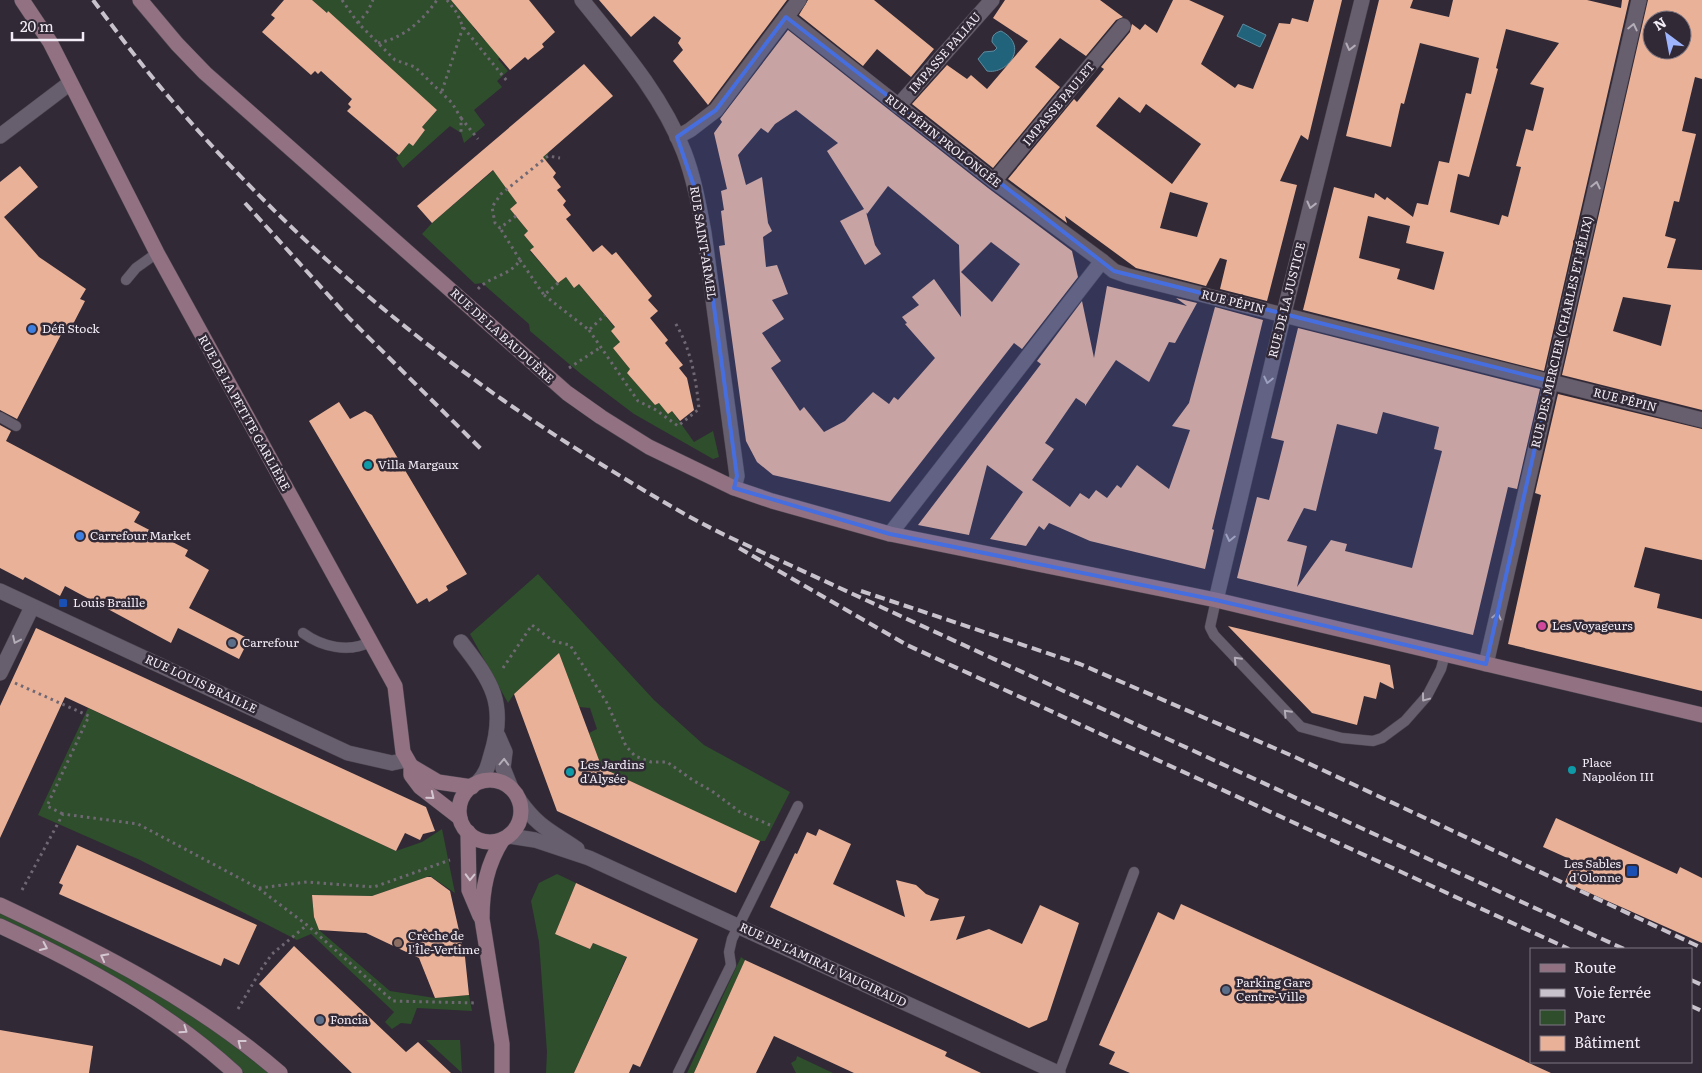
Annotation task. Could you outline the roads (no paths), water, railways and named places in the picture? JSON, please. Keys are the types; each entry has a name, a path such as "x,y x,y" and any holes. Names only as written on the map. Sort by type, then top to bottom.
{"street":[{"name":"RUE DE LA PETITE GARLIÈRE","path":"22,0 50,42 157,254 395,686 411,775 420,787 460,818"},
{"name":"RUE DE LA BAUDUÈRE","path":"140,0 176,44 205,73 567,393 641,442 734,488 772,502 890,534 1216,600 1702,715"},
{"name":"RUE SAINT-ARMEL","path":"582,0 646,83 669,119 677,136 697,195 704,233 737,476 734,488"},
{"path":"677,136 690,130 716,110 799,0"},
{"name":"IMPASSE PALIAU","path":"898,106 992,0"},
{"name":"RUE DE LA JUSTICE","path":"1216,600 1284,314 1362,0"},
{"name":"RUE DES MERCIER (CHARLES ET FÉLIX)","path":"1486,664 1639,0"},
{"name":"RUE PÉPIN PROLONGÉE","path":"786,17 994,181 1102,261"},
{"name":"IMPASSE PAULET","path":"994,181 1123,26"},
{"path":"0,136 70,84"},
{"path":"890,534 1102,261"},
{"name":"RUE PÉPIN","path":"1102,261 1114,271 1128,276 1702,420"},
{"name":"RUE LOUIS BRAILLE","path":"0,591 348,752 392,763 408,763"},
{"path":"4,677 32,607"},
{"path":"462,642 488,682 497,706 498,736 485,775 461,801 460,818 468,832 469,890 482,919"},
{"path":"498,736 505,752 503,768 515,794 520,820 492,856 485,878 482,919 502,1044 502,1073"},
{"path":"408,763 438,782 475,784 495,780 515,794"},
{"name":"RUE DE L'AMIRAL VAUGIRAUD","path":"515,794 532,818 543,828 589,858"},
{"path":"468,832 485,841 506,837"},
{"name":"RUE DE L'AMIRAL VAUGIRAUD","path":"506,837 535,840 589,858 1059,1073"},
{"path":"0,905 58,932 154,984 217,1024 280,1073"},
{"path":"0,926 55,952 143,1002 203,1043 235,1073"}],"lane":[{"path":"126,280 136,268 157,254"},
{"path":"0,417 16,426"},
{"path":"1216,600 1210,627 1214,635 1301,727 1342,738 1373,741 1382,738 1405,721 1427,696 1441,669 1445,654"},
{"path":"304,633 336,647 358,649 370,642"},
{"path":"678,1073 731,964 729,952 738,926 798,806"},
{"path":"1059,1073 1134,872"}],"water":[{"path":"1243,24 1266,35 1260,47 1237,36"},
{"path":"1001,31 1010,37 1015,51 1008,64 1002,69 987,71 978,59 984,52 994,51 997,48 992,42 992,38"}],"railway":[{"path":"93,0 153,78 221,156 321,255 429,346 544,428 604,466 681,512 729,537 1622,948"},
{"path":"245,203 349,318 481,449"},
{"path":"739,548 907,645 1567,948"},
{"path":"861,591 1080,664 1295,757 1702,948"},
{"path":"1692,980 1702,985"},
{"path":"1692,1006 1702,1011"}],"place":[{"name":"Défi Stock","path":"32,329"},
{"name":"Villa Margaux","path":"368,465"},
{"name":"Carrefour Market","path":"80,536"},
{"name":"Louis Braille","path":"63,603"},
{"name":"Les Voyageurs","path":"1542,626"},
{"name":"Carrefour","path":"232,643"},
{"name":"Place Napoléon III","path":"1572,770"},
{"name":"Les Jardins d'Alysée","path":"570,772"},
{"name":"Les Sables d'Olonne","path":"1632,871"},
{"name":"Crèche de l'Île-Vertime","path":"398,943"},
{"name":"Parking Gare Centre-Ville","path":"1226,990"},
{"name":"Foncia","path":"320,1020"}]}
